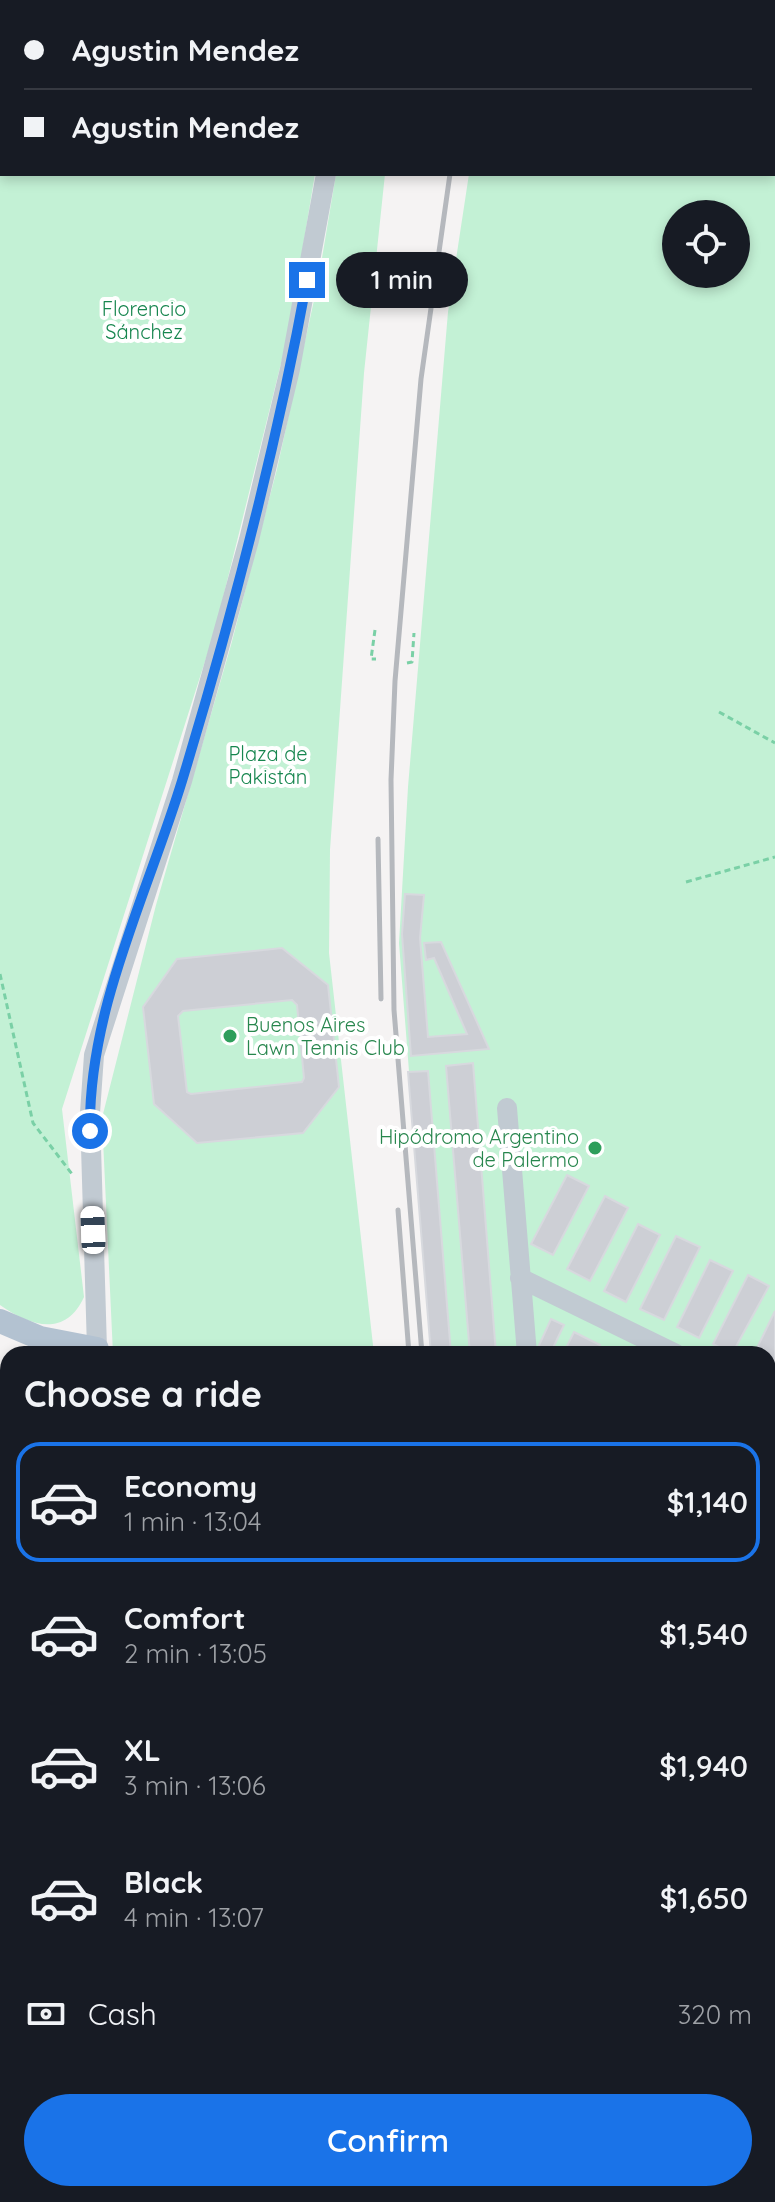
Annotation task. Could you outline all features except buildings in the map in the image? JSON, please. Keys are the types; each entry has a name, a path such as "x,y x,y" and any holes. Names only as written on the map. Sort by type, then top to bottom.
{"main road":[{"path":"0,1321 41,1346"}],"street":[{"path":"97,1346 90,1113 94,1055 182,781 249,540 290,369 326,176"},
{"path":"507,1108 526,1346"},
{"path":"520,1278 660,1346"}],"path":[{"path":"375,630 371,659 376,659"},
{"path":"407,663 412,662 414,633"},
{"path":"719,712 775,743"},
{"path":"686,882 775,857"},
{"path":"0,974 33,1123 92,1200"}],"green space":[{"name":"Florencio Sánchez","path":"0,176 315,176 289,331 215,630 62,1109 84,1297 68,1318 58,1323 35,1323 0,1305"},
{"name":"Buenos Aires Lawn Tennis Club","path":"336,176 385,176 364,373 330,850 329,953 373,1346 113,1346 102,1118 156,905 231,645 277,469 318,282"},
{"name":"Hipódromo Argentino de Palermo","path":"469,176 775,176 775,1346 430,1346 399,943 408,787 448,312"}],"railway":[{"path":"421,1346 394,1010 391,780 395,681 421,379 450,176"},
{"path":"378,839 381,999"},
{"path":"398,1210 408,1346"}],"place":[{"name":"Buenos Aires Lawn Tennis Club","path":"230,1036"},
{"name":"Hipódromo Argentino de Palermo","path":"595,1148"}],"route":[{"path":"90,1131 94,1055 182,781 249,540 290,369 307,280"}],"park label":[{"name":"Plaza de Pakistán","path":"268,764"}]}
